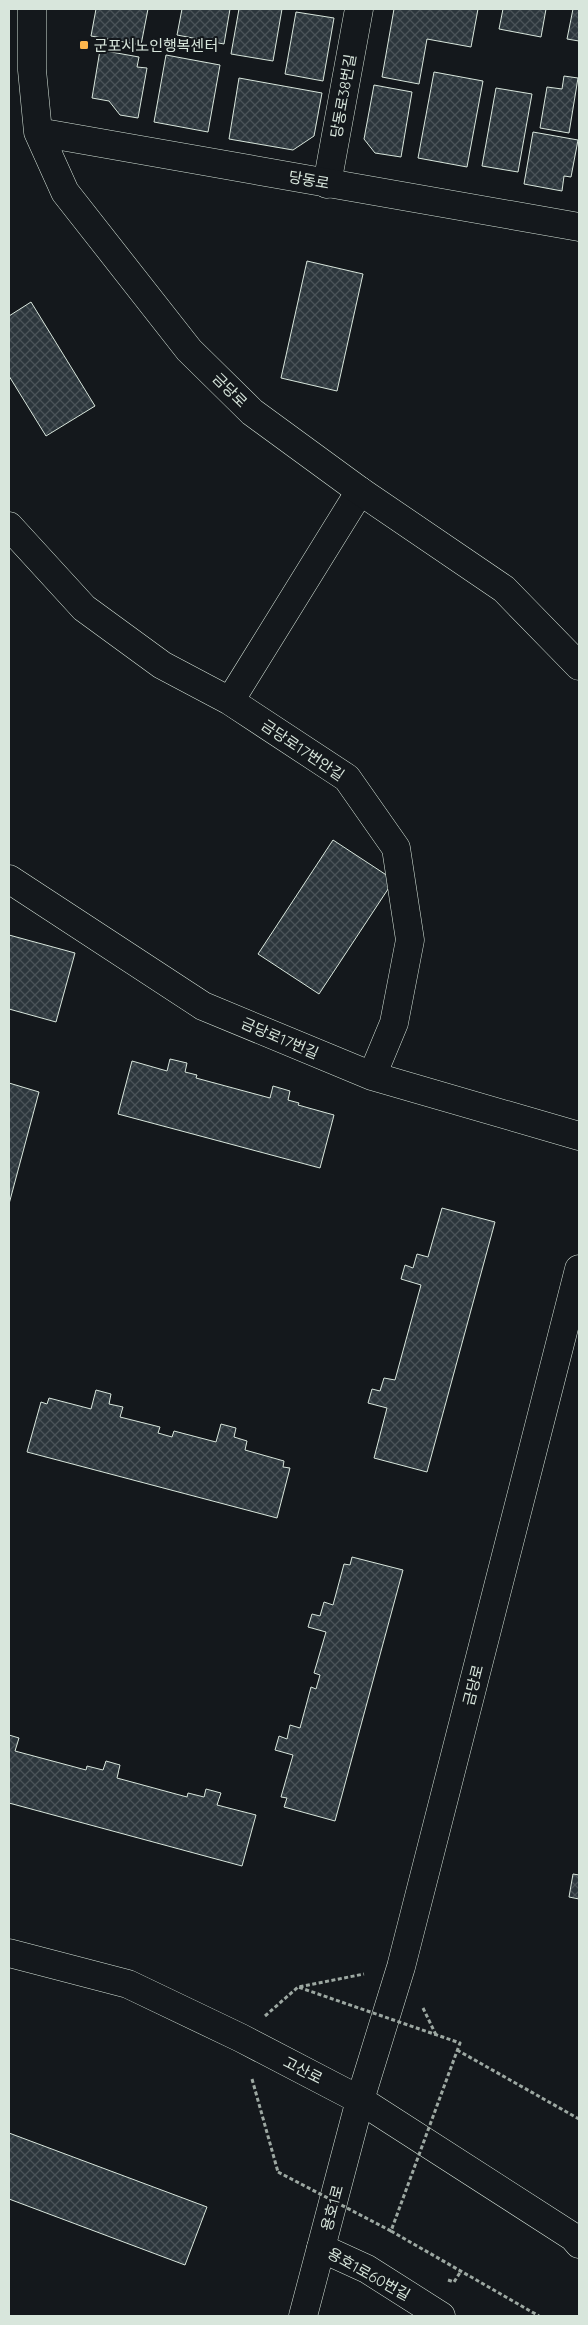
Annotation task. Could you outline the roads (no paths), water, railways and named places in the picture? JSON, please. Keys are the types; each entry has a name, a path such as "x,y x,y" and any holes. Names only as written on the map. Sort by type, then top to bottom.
{"street":[{"name":"금당로","path":"32,9 32,70 38,132 65,192 189,350 252,412 360,491 504,589 579,666"},
{"name":"당동로38번길","path":"327,184 359,9"},
{"name":"당동로","path":"38,132 579,227"},
{"path":"230,701 360,491"},
{"name":"금당로17번안길","path":"9,526 84,608 162,666 230,701 347,778 396,848 410,940 394,1023 372,1076"},
{"name":"금당로17번길","path":"9,879 203,1006 372,1076 579,1136"},
{"name":"금당로","path":"360,2100 401,1967 579,1269"},
{"name":"고산로","path":"9,1953 128,1984 240,2038 360,2100 577,2240"},
{"name":"용호1로","path":"302,2316 360,2100"},
{"name":"용호1로60번길","path":"321,2248 367,2269 441,2316"}],"place":[{"name":"군포시노인행복센터","path":"84,45"}]}
